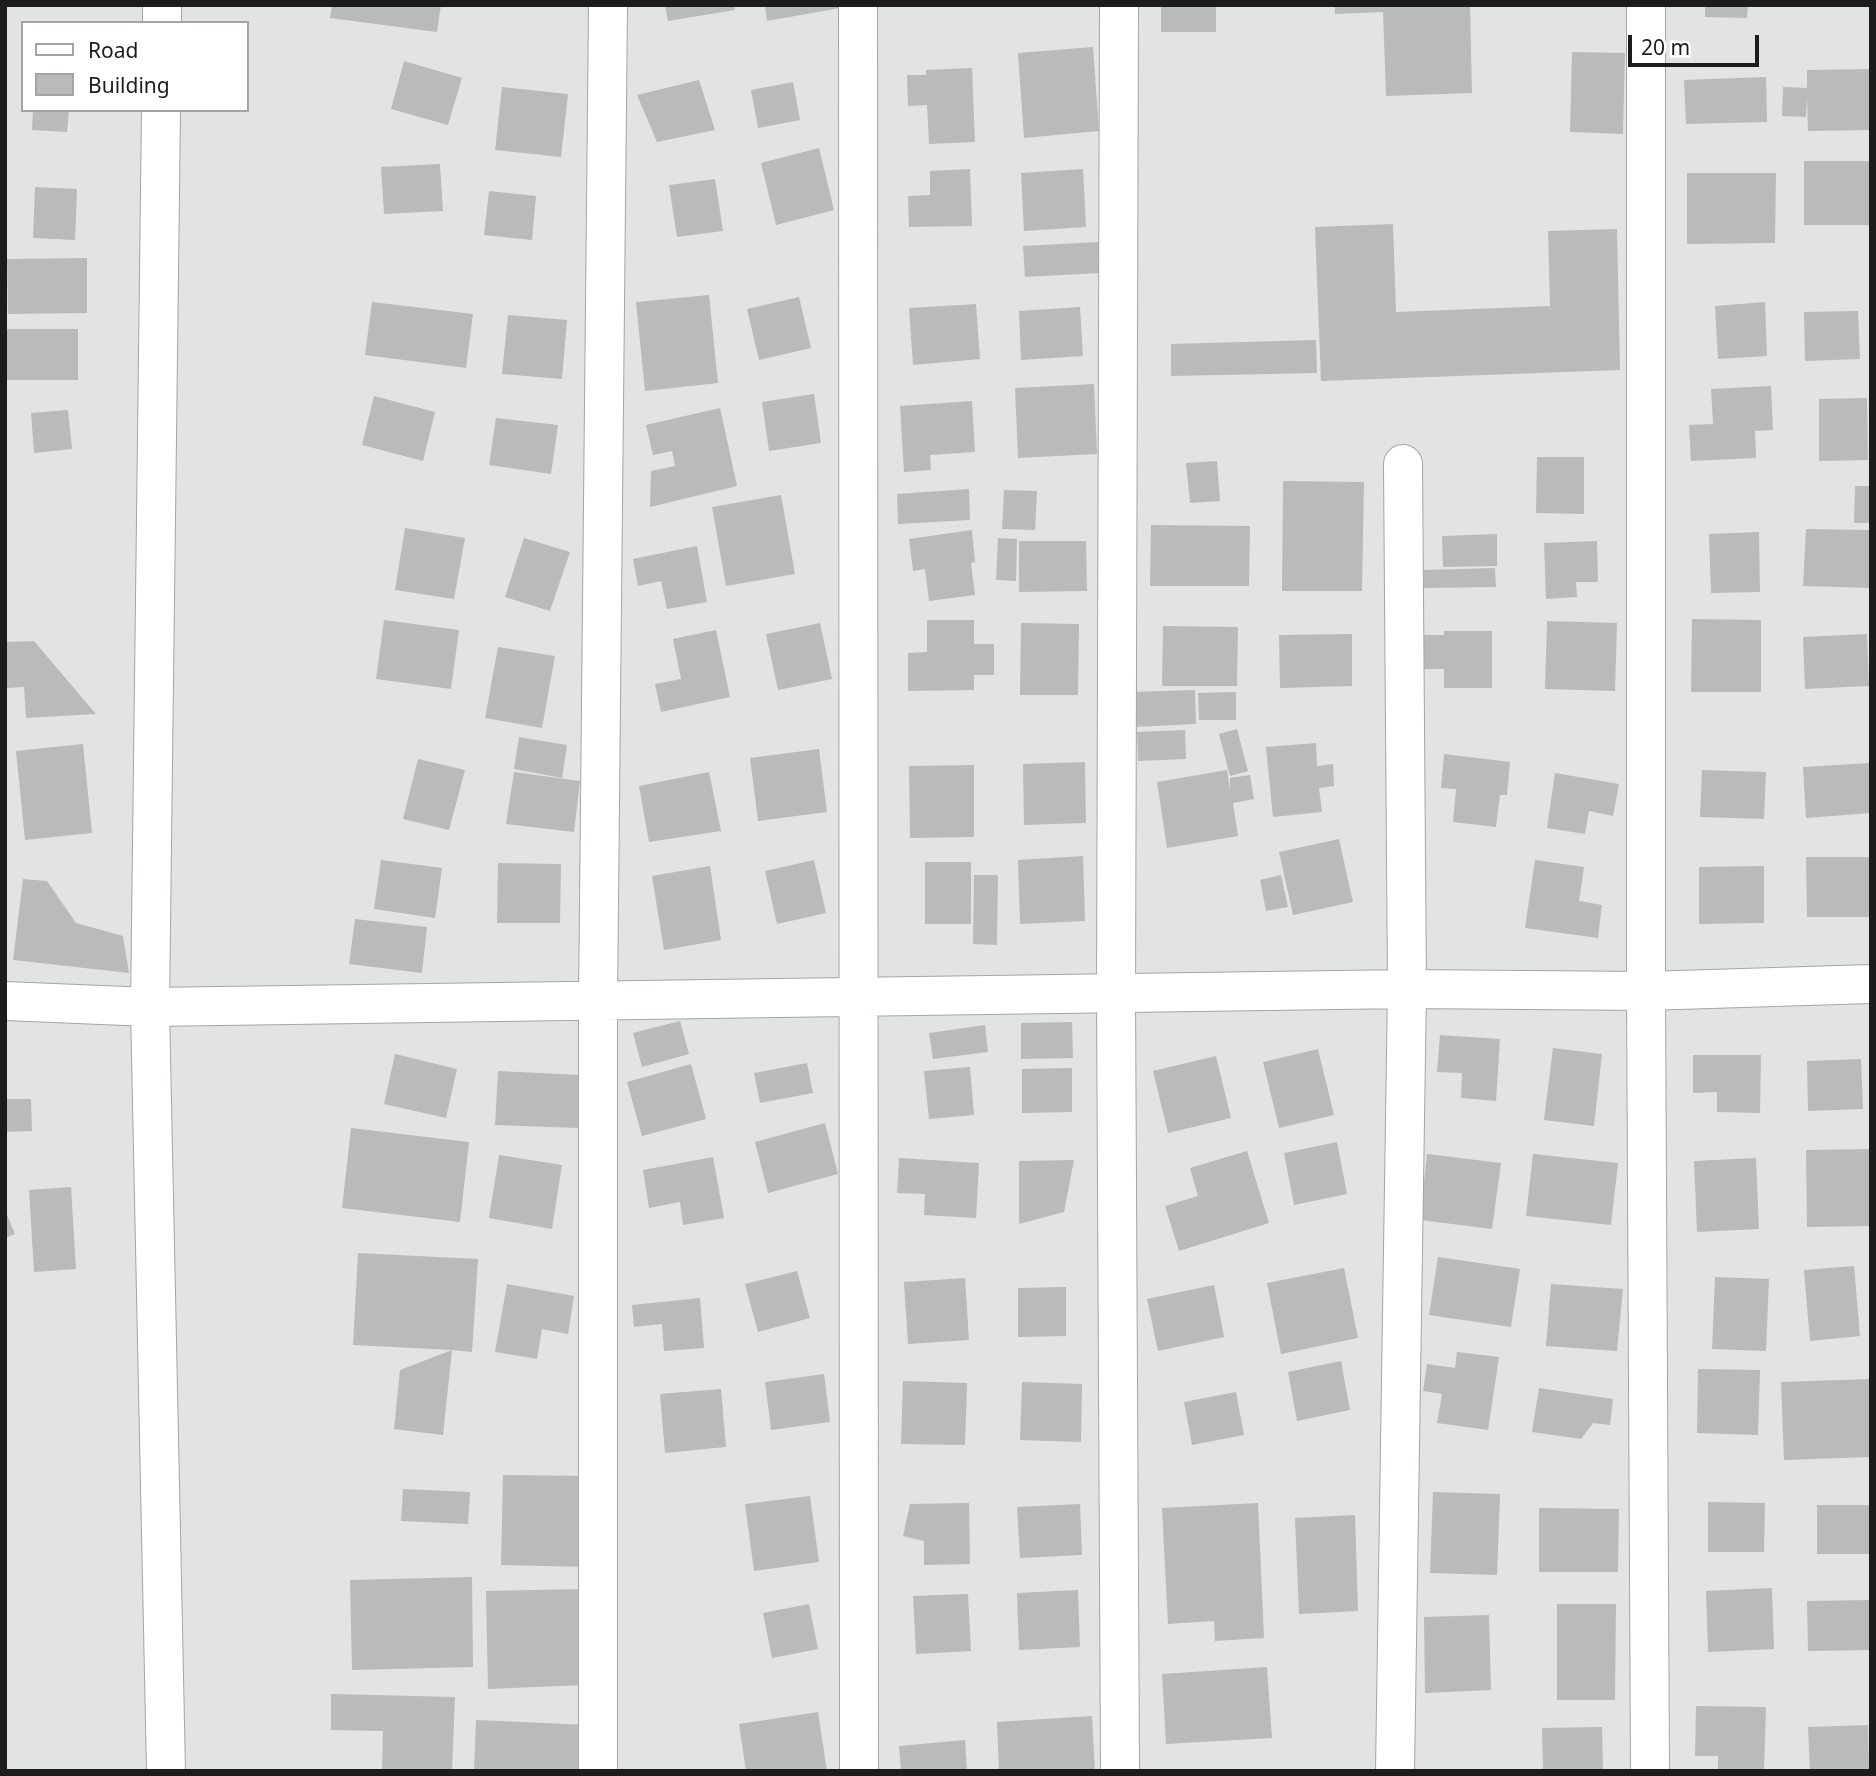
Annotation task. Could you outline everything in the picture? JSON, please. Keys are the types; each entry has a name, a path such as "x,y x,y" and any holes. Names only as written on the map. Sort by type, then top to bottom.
{"street":[{"path":"598,1771 598,1002 608,5"},
{"path":"859,5 859,1771"},
{"path":"1119,5 1116,994 1120,1771"},
{"path":"1646,5 1646,991 1650,1771"},
{"path":"161,112 150,1007 166,1771"},
{"path":"1395,1771 1407,989 1403,464"},
{"path":"5,1001 150,1007 1407,989 1646,991 1871,984"}],"building":[{"path":"332,5 441,5 437,32 330,18"},
{"path":"665,5 734,5 735,10 668,21"},
{"path":"765,5 846,5 846,7 767,21"},
{"path":"1161,5 1216,5 1216,32 1161,32"},
{"path":"1335,5 1470,5 1472,93 1386,96 1383,12 1335,14"},
{"path":"1705,5 1748,5 1747,18 1705,17"},
{"path":"1093,47 1099,131 1024,138 1018,53"},
{"path":"1572,52 1625,53 1623,134 1570,132"},
{"path":"404,61 462,78 448,125 391,109"},
{"path":"972,68 975,142 929,144 927,105 908,106 907,75 926,75 926,70"},
{"path":"1871,69 1871,130 1808,131 1807,96 1806,117 1782,116 1783,87 1807,88 1807,70"},
{"path":"1766,77 1767,122 1686,124 1684,80"},
{"path":"699,80 715,130 657,142 637,95"},
{"path":"793,82 800,120 758,128 751,90"},
{"path":"502,87 568,94 561,157 495,150"},
{"path":"33,112 69,112 67,132 32,130"},
{"path":"819,148 834,210 776,225 761,163"},
{"path":"1804,161 1871,161 1871,225 1804,225"},
{"path":"440,164 443,211 384,214 381,167"},
{"path":"970,169 972,226 909,227 908,196 930,195 930,171"},
{"path":"1083,169 1086,227 1024,231 1021,173"},
{"path":"1687,173 1776,173 1775,243 1687,244"},
{"path":"715,179 723,231 677,237 669,185"},
{"path":"35,187 77,189 75,240 33,238"},
{"path":"489,191 536,196 532,240 484,235"},
{"path":"1393,224 1396,312 1550,306 1548,231 1617,229 1620,370 1321,381 1315,227"},
{"path":"1099,242 1100,273 1025,277 1023,246"},
{"path":"87,258 87,313 8,314 7,259"},
{"path":"709,295 718,383 645,391 636,302"},
{"path":"799,297 811,348 759,360 747,309"},
{"path":"372,302 473,314 466,368 365,355"},
{"path":"1765,302 1767,356 1718,359 1715,306"},
{"path":"976,304 980,359 913,365 909,308"},
{"path":"1080,307 1083,356 1021,360 1019,311"},
{"path":"1858,311 1860,359 1805,361 1804,312"},
{"path":"508,315 567,320 562,379 502,374"},
{"path":"7,329 78,329 78,380 6,380"},
{"path":"1316,340 1317,373 1171,376 1171,344"},
{"path":"1094,384 1097,454 1018,458 1015,388"},
{"path":"1771,386 1773,430 1755,431 1756,458 1691,461 1689,425 1713,424 1711,389"},
{"path":"814,394 821,443 769,451 762,402"},
{"path":"374,396 435,412 423,461 362,445"},
{"path":"1867,398 1868,460 1819,461 1819,399"},
{"path":"972,401 975,452 930,455 931,470 904,472 900,406"},
{"path":"720,408 737,486 650,507 651,471 675,466 672,451 653,455 646,425"},
{"path":"68,410 72,449 34,453 31,413"},
{"path":"496,418 558,425 551,474 489,465"},
{"path":"1537,457 1584,457 1584,514 1536,513"},
{"path":"1217,461 1220,501 1190,503 1186,463"},
{"path":"1283,481 1364,482 1362,591 1282,591"},
{"path":"1855,486 1871,486 1871,523 1854,523"},
{"path":"969,489 970,520 898,524 897,494"},
{"path":"1004,490 1037,491 1035,530 1002,529"},
{"path":"781,495 795,574 726,586 712,507"},
{"path":"1151,525 1250,526 1249,586 1150,586"},
{"path":"405,528 465,538 454,599 395,590"},
{"path":"1806,529 1870,530 1869,588 1803,586"},
{"path":"972,530 975,562 971,563 975,595 929,601 925,569 913,571 909,539"},
{"path":"1759,532 1760,592 1711,593 1709,534"},
{"path":"1497,534 1497,566 1443,567 1442,536"},
{"path":"524,538 570,552 550,611 505,597"},
{"path":"998,538 1017,539 1016,581 996,580"},
{"path":"1019,541 1086,541 1087,591 1019,592"},
{"path":"1597,541 1598,582 1576,582 1577,597 1546,599 1544,543"},
{"path":"697,546 707,602 667,609 661,581 638,586 633,559"},
{"path":"1495,568 1496,587 1424,588 1424,570"},
{"path":"1692,619 1761,620 1761,692 1691,692"},
{"path":"384,620 459,630 451,689 376,679"},
{"path":"927,620 974,620 974,644 994,644 994,675 974,675 974,690 908,691 908,653 927,652"},
{"path":"1547,621 1617,623 1615,691 1545,689"},
{"path":"820,623 832,679 778,690 766,634"},
{"path":"1021,623 1079,624 1078,695 1020,695"},
{"path":"1163,626 1238,627 1237,686 1162,686"},
{"path":"716,630 730,697 661,712 655,684 681,679 673,639"},
{"path":"1444,631 1492,631 1492,688 1444,688 1444,669 1422,669 1421,635 1444,635"},
{"path":"1352,634 1352,686 1280,688 1279,635"},
{"path":"1867,634 1869,686 1805,689 1803,637"},
{"path":"34,641 96,714 26,718 24,687 5,688 5,642"},
{"path":"498,647 555,656 542,728 485,718"},
{"path":"1195,690 1196,724 1134,727 1133,692"},
{"path":"1236,692 1236,720 1199,720 1198,693"},
{"path":"1237,729 1248,771 1230,776 1219,734"},
{"path":"1185,730 1186,759 1138,761 1137,732"},
{"path":"519,737 567,745 562,778 514,769"},
{"path":"1316,743 1317,766 1333,764 1334,786 1319,788 1322,812 1273,817 1266,747"},
{"path":"83,744 92,833 25,840 16,751"},
{"path":"819,749 827,812 758,821 750,758"},
{"path":"1444,754 1510,762 1507,795 1500,795 1496,827 1453,822 1456,789 1441,788"},
{"path":"418,759 465,770 449,830 403,819"},
{"path":"1085,762 1086,823 1024,825 1023,764"},
{"path":"1871,763 1871,813 1806,818 1803,767"},
{"path":"974,765 974,837 910,838 909,766"},
{"path":"1227,770 1230,790 1230,778 1250,775 1254,799 1233,803 1238,836 1167,848 1157,782"},
{"path":"1702,770 1766,772 1764,819 1700,817"},
{"path":"514,772 580,781 574,832 506,824"},
{"path":"709,772 721,831 649,842 639,786"},
{"path":"1555,773 1619,784 1613,816 1589,811 1585,834 1547,828"},
{"path":"1339,839 1353,902 1293,915 1279,852"},
{"path":"1083,856 1085,921 1020,924 1018,860"},
{"path":"1806,857 1871,857 1871,917 1807,917"},
{"path":"381,860 442,868 435,918 374,909"},
{"path":"814,860 826,913 777,924 765,871"},
{"path":"1535,860 1584,867 1579,901 1602,905 1598,938 1525,928"},
{"path":"925,862 971,862 971,924 925,924"},
{"path":"498,863 561,864 560,923 497,923"},
{"path":"710,866 721,940 664,950 652,876"},
{"path":"1764,866 1764,923 1699,924 1699,867"},
{"path":"974,875 998,875 997,945 973,944"},
{"path":"1281,875 1288,907 1266,911 1260,880"},
{"path":"23,879 47,881 76,923 123,936 129,973 13,960"},
{"path":"355,919 427,927 422,973 349,964"},
{"path":"680,1021 689,1054 642,1067 633,1033"},
{"path":"1072,1022 1073,1058 1021,1059 1021,1023"},
{"path":"985,1025 988,1052 933,1059 929,1033"},
{"path":"1440,1035 1500,1039 1496,1101 1461,1098 1462,1073 1437,1072"},
{"path":"1553,1048 1602,1054 1594,1126 1544,1120"},
{"path":"1318,1049 1334,1115 1279,1128 1263,1062"},
{"path":"395,1054 457,1069 446,1118 384,1104"},
{"path":"1693,1055 1761,1055 1760,1113 1717,1112 1717,1092 1693,1093"},
{"path":"1216,1056 1231,1118 1168,1133 1153,1071"},
{"path":"1861,1059 1863,1109 1808,1111 1807,1061"},
{"path":"807,1063 813,1093 760,1103 754,1073"},
{"path":"691,1064 706,1119 642,1136 627,1082"},
{"path":"970,1067 974,1115 929,1119 924,1071"},
{"path":"1072,1068 1072,1112 1022,1113 1022,1069"},
{"path":"498,1071 580,1075 578,1128 495,1125"},
{"path":"5,1099 31,1099 32,1131 5,1132"},
{"path":"825,1123 838,1174 768,1193 755,1142"},
{"path":"351,1128 469,1142 460,1222 342,1208"},
{"path":"1337,1142 1347,1194 1294,1205 1284,1153"},
{"path":"1871,1149 1871,1226 1807,1227 1806,1150"},
{"path":"1247,1151 1269,1223 1179,1251 1165,1206 1198,1196 1190,1168"},
{"path":"1427,1154 1501,1163 1492,1229 1420,1220"},
{"path":"1533,1154 1618,1163 1611,1225 1526,1216"},
{"path":"499,1155 562,1165 552,1229 489,1218"},
{"path":"713,1157 724,1218 683,1225 680,1202 649,1208 643,1170"},
{"path":"899,1158 979,1163 976,1218 924,1215 925,1194 897,1193"},
{"path":"1756,1158 1759,1229 1697,1232 1694,1161"},
{"path":"1074,1160 1064,1212 1019,1224 1019,1161"},
{"path":"71,1187 76,1269 34,1272 29,1190"},
{"path":"5,1210 15,1234 5,1238"},
{"path":"358,1253 478,1259 472,1352 353,1345"},
{"path":"1438,1257 1520,1269 1511,1327 1429,1315"},
{"path":"1854,1266 1860,1336 1810,1341 1804,1270"},
{"path":"1344,1268 1358,1338 1281,1354 1267,1283"},
{"path":"797,1271 810,1318 758,1332 745,1284"},
{"path":"1715,1277 1769,1279 1766,1351 1712,1349"},
{"path":"965,1278 969,1340 908,1344 904,1282"},
{"path":"507,1284 574,1296 568,1334 542,1329 537,1359 495,1352"},
{"path":"1551,1284 1623,1289 1617,1351 1546,1346"},
{"path":"1214,1285 1224,1337 1158,1351 1147,1299"},
{"path":"1066,1287 1066,1336 1018,1337 1018,1288"},
{"path":"700,1298 704,1348 664,1351 662,1324 634,1327 632,1305"},
{"path":"452,1350 443,1435 394,1429 400,1370"},
{"path":"1457,1352 1499,1357 1488,1430 1437,1423 1442,1394 1423,1391 1427,1364 1455,1368"},
{"path":"1341,1361 1350,1410 1297,1421 1288,1372"},
{"path":"1698,1369 1760,1370 1758,1435 1697,1433"},
{"path":"824,1374 830,1422 771,1430 765,1382"},
{"path":"1870,1379 1871,1457 1784,1460 1781,1382"},
{"path":"903,1381 967,1383 965,1445 901,1444"},
{"path":"1022,1382 1082,1384 1081,1442 1020,1440"},
{"path":"1539,1388 1613,1399 1610,1425 1593,1423 1581,1439 1532,1432"},
{"path":"721,1389 726,1447 665,1453 660,1394"},
{"path":"1236,1392 1244,1435 1192,1445 1184,1402"},
{"path":"503,1475 591,1476 589,1567 501,1565"},
{"path":"403,1489 470,1492 468,1524 401,1521"},
{"path":"1433,1492 1500,1494 1497,1575 1430,1573"},
{"path":"810,1496 819,1562 754,1571 745,1504"},
{"path":"1708,1502 1765,1503 1764,1552 1708,1552"},
{"path":"969,1503 970,1564 924,1565 924,1541 903,1536 910,1504"},
{"path":"1258,1503 1264,1638 1215,1641 1214,1621 1168,1624 1162,1508"},
{"path":"1080,1504 1082,1555 1020,1558 1017,1507"},
{"path":"1817,1505 1871,1505 1871,1554 1817,1554"},
{"path":"1539,1508 1619,1509 1618,1572 1539,1572"},
{"path":"1355,1515 1358,1611 1299,1614 1295,1518"},
{"path":"472,1577 473,1667 352,1670 350,1580"},
{"path":"1772,1588 1774,1649 1708,1652 1706,1591"},
{"path":"582,1589 585,1685 488,1689 486,1591"},
{"path":"1078,1590 1080,1647 1019,1650 1017,1593"},
{"path":"968,1594 971,1651 916,1654 913,1596"},
{"path":"1871,1600 1871,1650 1808,1651 1807,1601"},
{"path":"809,1604 818,1649 772,1658 763,1613"},
{"path":"1557,1604 1616,1604 1615,1700 1557,1700"},
{"path":"1489,1615 1491,1690 1425,1693 1424,1617"},
{"path":"1267,1667 1272,1738 1166,1744 1162,1674"},
{"path":"331,1694 455,1697 452,1771 382,1771 383,1731 331,1730"},
{"path":"1696,1706 1766,1707 1764,1771 1718,1771 1718,1756 1695,1756"},
{"path":"818,1712 827,1771 746,1771 739,1724"},
{"path":"1092,1716 1095,1771 999,1771 997,1722"},
{"path":"476,1720 589,1725 587,1771 474,1771"},
{"path":"1868,1725 1869,1771 1810,1771 1808,1727"},
{"path":"1602,1727 1603,1771 1543,1771 1542,1728"},
{"path":"965,1740 967,1771 901,1771 899,1746"}]}
